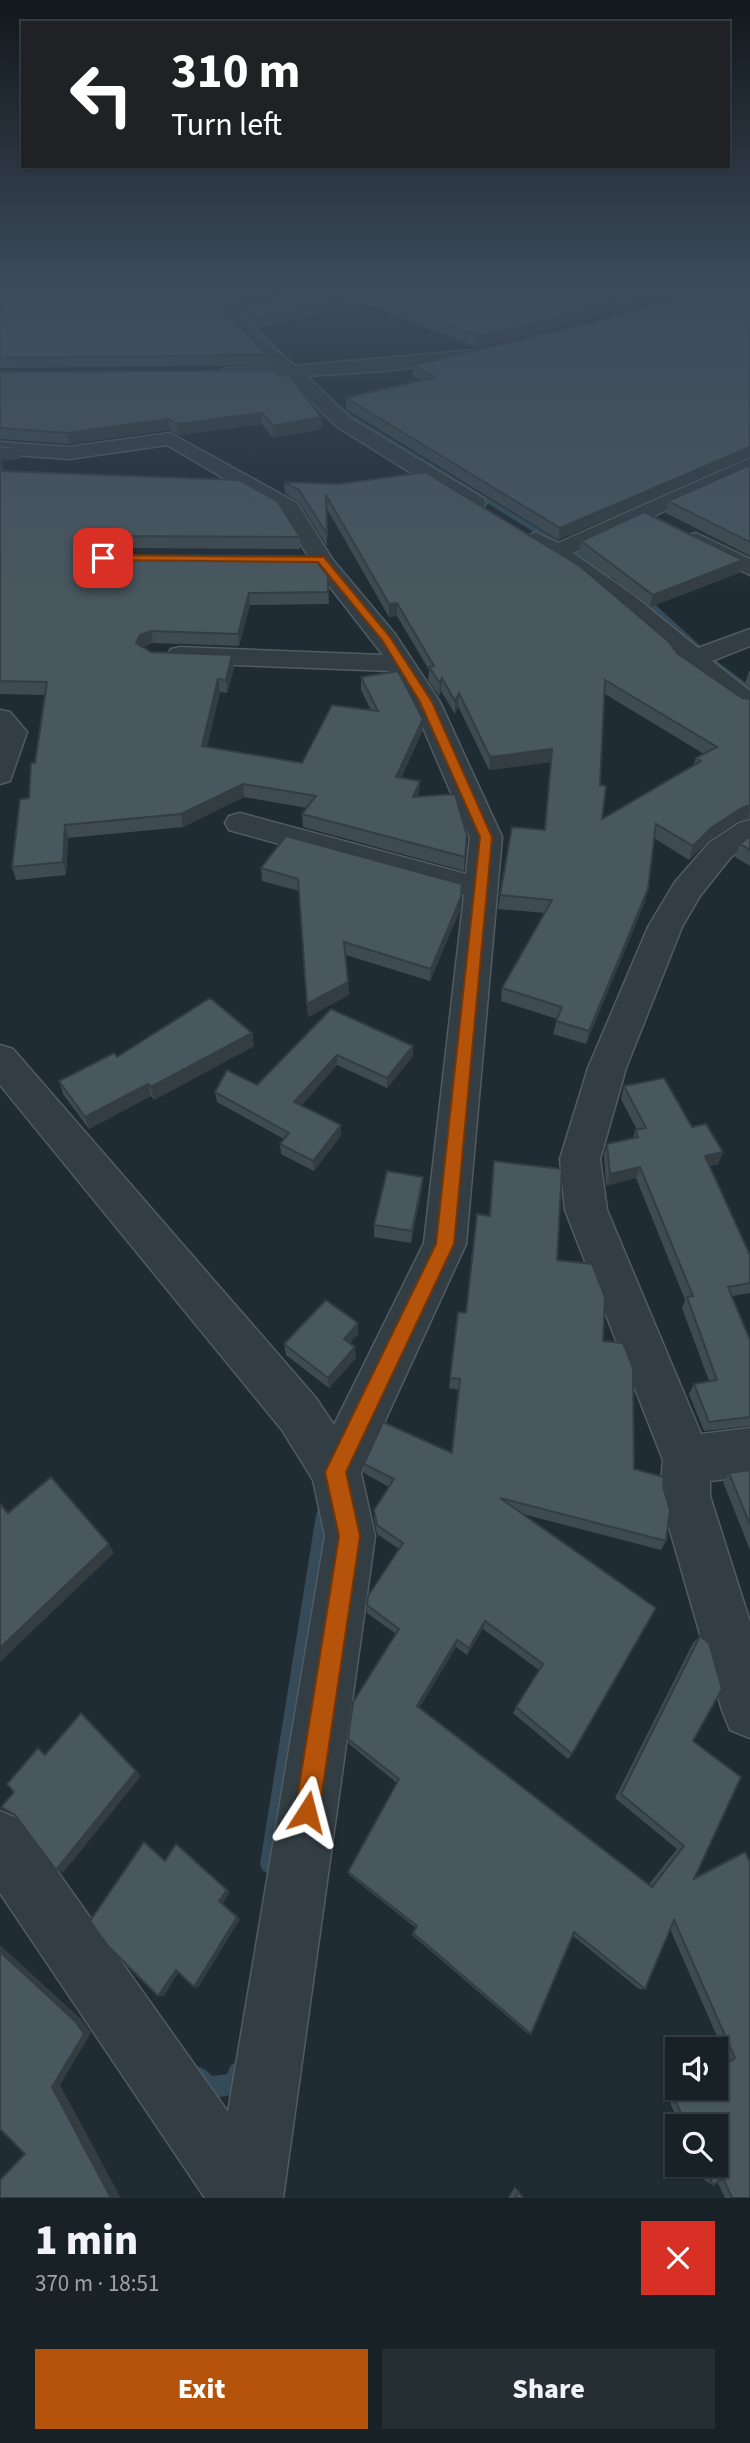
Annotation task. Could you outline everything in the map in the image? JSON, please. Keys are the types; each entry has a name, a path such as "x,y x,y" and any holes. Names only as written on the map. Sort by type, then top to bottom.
{"street":[{"path":"313,393 343,422 493,514"},
{"path":"0,448 69,453 170,439 289,508 307,559 386,639 426,702 486,837 445,1244 335,1472"},
{"path":"557,552 750,464"},
{"path":"716,479 740,490"},
{"path":"643,513 750,568"},
{"path":"514,527 588,571 701,656 719,683 750,703"},
{"path":"701,656 750,637"},
{"path":"153,654 401,663"},
{"path":"0,718 13,733 0,775"},
{"path":"240,823 481,889"},
{"path":"748,1698 685,1496 687,1460 586,1210 580,1159 607,1068 665,927 687,890 720,849 750,830"},
{"path":"0,1059 299,1414 335,1472 349,1536 247,2198"},
{"path":"687,1460 750,1452"},
{"path":"0,1841 247,2198"}],"building":[{"path":"0,393 302,393 321,417 273,426 262,413 177,424 168,419 67,433 0,428"},
{"path":"369,393 750,393 750,447 560,528 346,398"},
{"path":"0,445 18,447 0,449"},
{"path":"0,458 1,471 240,480 278,502 300,537 101,536 91,539 86,546 91,552 101,555 312,556 328,576 328,592 249,593 238,634 151,631 140,635 136,643 151,652 232,655 226,680 218,679 202,746 302,763 332,705 378,711 361,677 398,671 423,719 396,777 420,781 413,797 455,794 467,835 465,857 302,814 316,796 243,784 181,814 65,825 63,862 12,867 20,799 29,798 31,763 35,763 47,682 0,681"},
{"path":"750,465 750,542 668,501"},
{"path":"425,472 580,566 669,642 677,653 742,698 750,699 750,805 711,828 693,846 656,824 648,889 589,1031 556,1021 562,1007 502,988 552,900 500,895 512,827 545,830 552,749 490,757 459,693 455,701 442,678 440,683 429,667 434,666 397,603 389,604 326,495 327,534 299,490 284,482 339,484","holes":["605,680 717,747 696,758 701,761 602,819 606,786 600,785"]},
{"path":"644,512 743,560 653,595 581,541"},
{"path":"286,836 462,884 461,897 431,969 344,942 348,982 307,1004 298,879 261,868"},
{"path":"750,836 750,850 740,844"},
{"path":"210,998 252,1033 151,1087 148,1084 85,1117 59,1081 114,1053 117,1057"},
{"path":"331,1009 413,1046 387,1078 337,1055 294,1102 341,1125 313,1161 280,1144 289,1133 215,1092 227,1070 257,1085"},
{"path":"664,1078 692,1127 706,1124 723,1152 705,1156 750,1255 750,1283 728,1287 750,1340 750,1417 709,1422 694,1384 717,1380 687,1297 693,1296 640,1167 610,1174 607,1144 638,1137 635,1130 646,1128 624,1086"},
{"path":"494,1161 562,1169 557,1260 592,1264 605,1297 603,1341 623,1343 633,1368 634,1469 664,1477 663,1487 670,1510 666,1541 500,1498 656,1608 572,1754 516,1707 543,1664 485,1621 469,1648 457,1640 417,1706 652,1887 684,1846 621,1794 700,1636 709,1643 722,1689 693,1741 741,1777 694,1879 745,1852 750,1862 750,2198 732,2198 723,2178 713,2185 709,2177 728,2177 728,2114 681,2114 675,2100 728,2100 728,2062 735,2058 674,1920 645,1989 574,1932 531,2034 413,1933 417,1926 348,1872 399,1779 348,1739 353,1702 399,1629 367,1605 368,1596 403,1543 377,1525 374,1510 394,1479 364,1464 383,1422 452,1453 460,1379 450,1378 458,1312 466,1313 477,1214 490,1216"},
{"path":"387,1171 423,1177 412,1231 374,1225"},
{"path":"326,1300 358,1323 344,1339 355,1347 328,1378 284,1344"},
{"path":"750,1470 750,1525 729,1473"},
{"path":"51,1477 109,1544 0,1648 0,1504 8,1513"},
{"path":"81,1713 136,1771 56,1870 15,1815 1,1807 14,1792 7,1784 38,1748 45,1755"},
{"path":"144,1842 165,1861 176,1844 227,1890 219,1901 237,1917 194,1987 176,1970 158,1996 108,1946 90,1921"},
{"path":"0,1952 75,2021 84,2034 52,2087 111,2198 0,2198 0,2180 25,2154 0,2129"}],"waterway":[{"path":"328,398 350,416 561,545"},
{"path":"567,548 612,576"},
{"path":"642,597 715,664 750,690"},
{"path":"270,1864 324,1515"},
{"path":"200,2078 207,2087 236,2083 238,2072"}],"route":[{"path":"103,558 320,559 386,639 426,702 486,837 445,1244 335,1472 349,1536 307,1812"}]}
